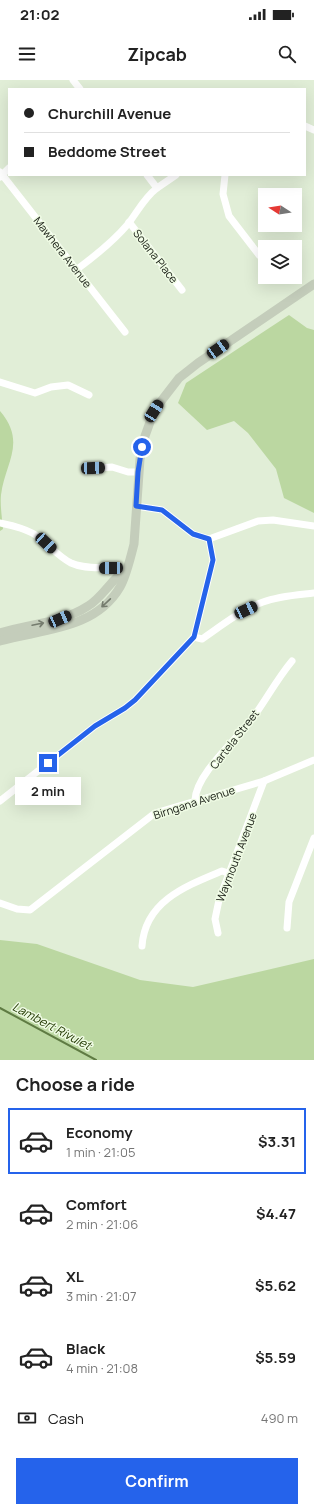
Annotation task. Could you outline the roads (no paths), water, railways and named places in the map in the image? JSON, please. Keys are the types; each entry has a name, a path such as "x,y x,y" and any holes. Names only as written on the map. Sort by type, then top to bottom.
{"street":[{"path":"73,80 79,88"},
{"name":"Mawhera Avenue","path":"1,175 125,332"},
{"path":"148,176 157,188"},
{"path":"76,270 112,242 129,222 142,202 157,188 175,176"},
{"path":"225,176 223,194 229,216 258,254"},
{"name":"Solana Place","path":"129,222 182,290"},
{"path":"0,641 65,627 87,617 101,608 120,588 134,544 138,472 145,436 154,411 169,389 179,378 218,349 314,284"},
{"path":"0,382 35,393 50,387 68,385 89,395"},
{"path":"86,469 112,467 128,472 138,472"},
{"path":"136,506 162,510 193,534 209,539 258,521 273,520 314,526"},
{"path":"0,523 29,531 39,537 70,562 77,565 93,568 111,568 125,571"},
{"path":"0,801 95,726 125,708 135,700 194,637 213,560 209,539"},
{"path":"0,633 60,619 81,610 98,599 120,574 125,571"},
{"path":"194,637 202,639 246,610 263,602 314,592"},
{"name":"Cartela Street","path":"195,800 195,790 218,759 252,719 292,661"},
{"name":"Birngana Avenue","path":"0,903 22,910 30,910 147,818 162,810 264,781 314,760"},
{"name":"Waymouth Avenue","path":"218,933 215,927 215,911 264,781"},
{"path":"286,928 289,902 314,838"},
{"path":"142,946 144,928 152,913 158,907 183,888 222,871 228,874"}],"waterway":[{"name":"Lambert Rivulet","path":"0,1008 96,1060"}]}
